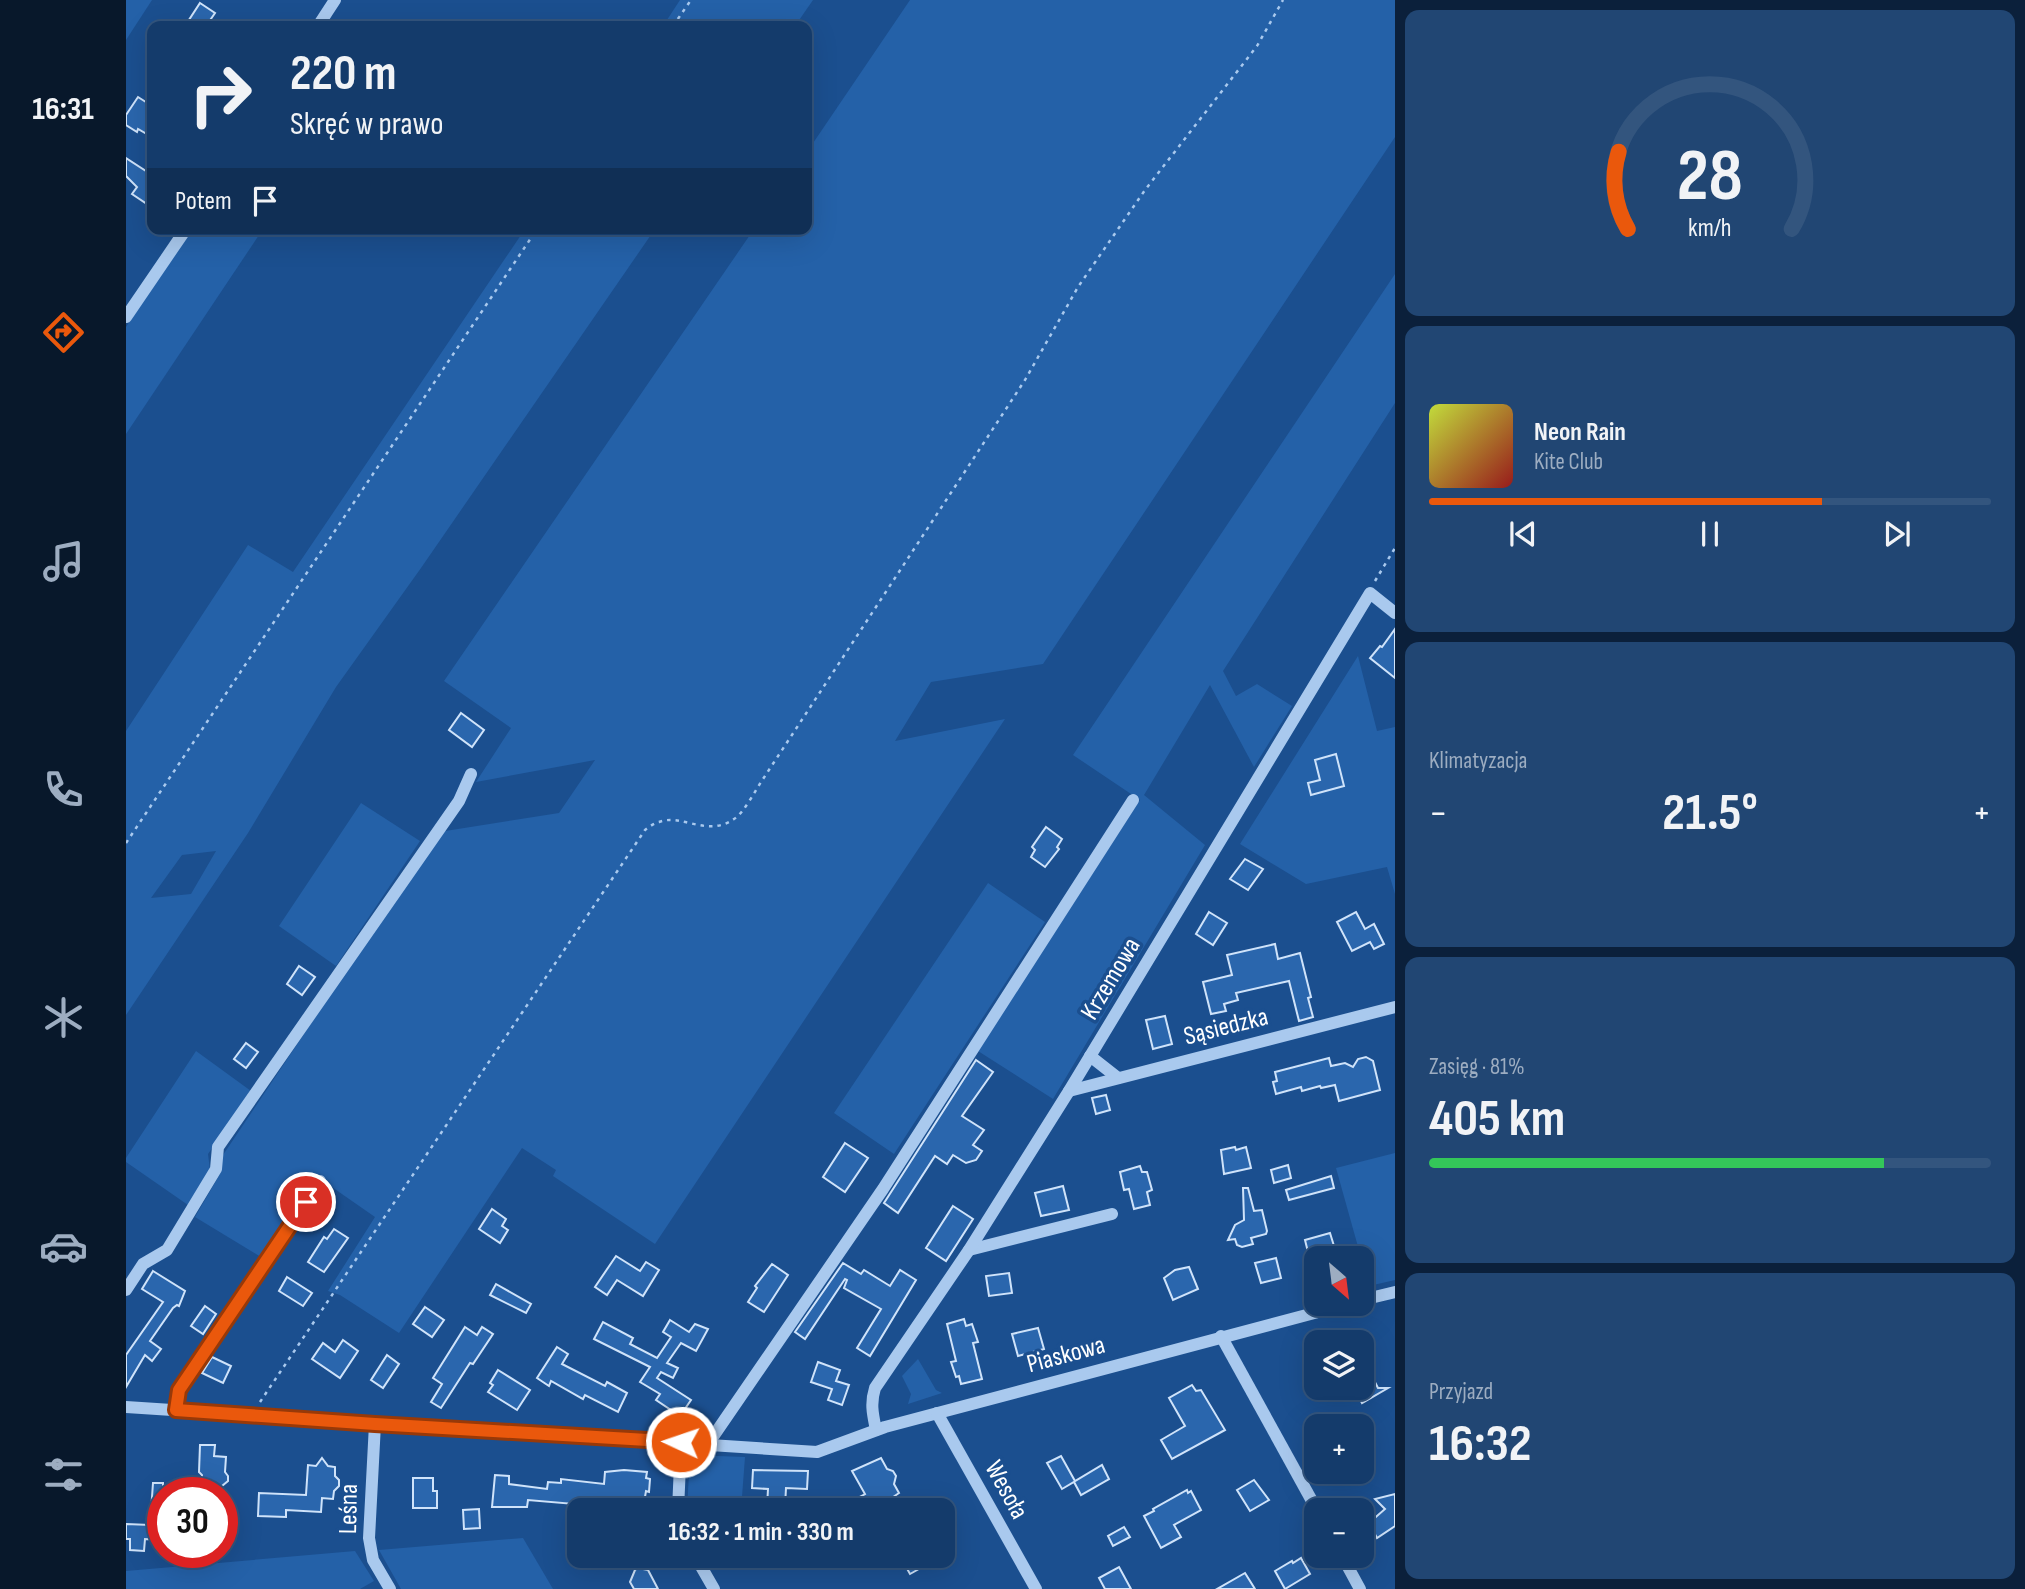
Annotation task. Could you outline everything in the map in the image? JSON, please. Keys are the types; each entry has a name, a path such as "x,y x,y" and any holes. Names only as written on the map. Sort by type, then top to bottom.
{"street":[{"path":"321,21 335,0"},
{"path":"126,317 182,235"},
{"path":"1370,593 1395,612"},
{"name":"Krzemowa","path":"876,1430 871,1400 875,1388 969,1250 1069,1091 1370,593"},
{"path":"126,1290 143,1264 167,1250 216,1169 218,1147 459,801 471,774"},
{"path":"708,1444 883,1189 1133,800"},
{"name":"Sąsiedzka","path":"1069,1091 1395,1007"},
{"path":"1090,1056 1118,1078"},
{"path":"176,1410 179,1390 320,1181"},
{"path":"969,1250 1112,1214"},
{"path":"1374,1297 1395,1292"},
{"name":"Piaskowa","path":"126,1407 817,1452 876,1430 1304,1315"},
{"path":"1221,1336 1310,1498"},
{"name":"Wesoła","path":"937,1413 1036,1589"},
{"name":"Leśna","path":"375,1424 369,1538 373,1560 390,1589"},
{"path":"679,1498 681,1442"},
{"path":"702,1568 714,1589"},
{"path":"1349,1568 1360,1589"}],"path":[{"path":"676,21 691,0"},
{"path":"250,1416 645,830 660,821 674,820 714,827 735,819 1025,380 1078,287 1145,190 1257,46 1283,0"},
{"path":"126,843 533,235"},
{"path":"1370,593 1395,548"}],"shaded area":[{"path":"126,0 152,0 126,40"},
{"path":"680,0 813,0 798,21 666,21"},
{"path":"910,0 1395,0 1395,137 1043,664 931,682 895,741 1005,719 655,1244 553,1176 556,1170 522,1148 399,1333 340,1295 328,1291 375,1217 316,1176 261,1257 195,1217 220,1174 223,1155 439,832 559,813 595,760 476,782 511,728 444,681 750,235 812,235 812,145"},
{"path":"188,235 259,235 126,434 126,327"},
{"path":"521,235 651,235 336,687 248,833 126,1015 126,731 248,545 293,572","holes":["216,851 191,894 151,898 182,855"]},
{"path":"1395,274 1395,403 1223,671 1236,696 1257,684 1292,706 1254,767 1210,685 1144,795 1205,845 1053,1099 978,1051 1140,800 1073,755"},
{"path":"1358,656 1377,731 1395,727 1395,894 1387,867 1306,884 1240,844"},
{"path":"361,803 420,841 336,966 279,926"},
{"path":"988,883 1045,922 894,1154 834,1113"},
{"path":"196,1051 251,1091 208,1154 210,1170 188,1205 126,1162 126,1158"},
{"path":"1395,1153 1395,1280 1374,1285 1374,1246 1358,1246 1336,1168"},
{"path":"918,1359 936,1390 942,1393 908,1404 911,1394 902,1376"},
{"path":"690,1455 745,1457 742,1498 688,1498"},
{"path":"523,1538 553,1589 401,1589 379,1550"},
{"path":"355,1551 374,1581 360,1589 126,1589 126,1571 238,1568 238,1561"}],"building":[{"path":"200,3 215,13 209,21 188,21"},
{"path":"138,97 147,103 147,134 126,125 126,115"},
{"path":"126,158 147,172 147,204 132,194 137,187 126,176"},
{"path":"1395,629 1395,678 1370,658"},
{"path":"461,713 484,730 472,747 449,730"},
{"path":"1336,754 1344,786 1311,795 1308,783 1320,780 1315,760"},
{"path":"1046,827 1062,839 1057,847 1059,849 1045,867 1031,857 1035,850 1032,847"},
{"path":"1245,859 1263,869 1248,890 1230,879"},
{"path":"1209,912 1227,923 1213,945 1196,934"},
{"path":"1356,912 1365,929 1374,924 1384,944 1374,949 1370,942 1352,951 1337,922"},
{"path":"1275,944 1278,959 1300,953 1313,1017 1299,1021 1289,981 1236,993 1238,1000 1224,1004 1226,1011 1211,1014 1203,982 1232,975 1227,955"},
{"path":"299,966 315,977 302,995 287,984"},
{"path":"1165,1016 1172,1044 1153,1049 1146,1020"},
{"path":"246,1043 258,1052 246,1068 234,1059"},
{"path":"1366,1057 1373,1061 1380,1090 1339,1101 1335,1085 1302,1091 1301,1087 1276,1094 1273,1082 1277,1081 1275,1072 1329,1058 1331,1066 1345,1063 1353,1067 1358,1059"},
{"path":"976,1060 993,1072 962,1116 984,1130 973,1145 982,1151 976,1160 966,1163 953,1155 947,1164 935,1156 898,1213 884,1203"},
{"path":"1106,1095 1110,1110 1096,1114 1092,1098"},
{"path":"845,1143 868,1158 845,1192 823,1177"},
{"path":"1235,1147 1236,1150 1246,1147 1251,1168 1224,1174 1221,1150"},
{"path":"1288,1165 1291,1178 1274,1183 1271,1170"},
{"path":"1140,1166 1142,1172 1147,1172 1152,1190 1147,1192 1150,1205 1134,1209 1129,1189 1124,1190 1120,1172"},
{"path":"1331,1176 1334,1188 1289,1200 1286,1190"},
{"path":"1063,1186 1069,1210 1041,1216 1035,1193"},
{"path":"1243,1188 1248,1188 1254,1211 1262,1210 1267,1231 1266,1234 1251,1238 1253,1244 1242,1247 1237,1245 1235,1239 1228,1240 1235,1225 1244,1220"},
{"path":"953,1206 973,1219 946,1261 926,1248"},
{"path":"492,1209 506,1219 502,1226 508,1230 500,1243 479,1229"},
{"path":"334,1229 348,1238 324,1272 308,1262 324,1237 327,1239"},
{"path":"1330,1233 1334,1246 1306,1246 1305,1240"},
{"path":"616,1256 640,1271 646,1262 659,1270 643,1296 617,1280 607,1295 595,1287"},
{"path":"1276,1258 1281,1278 1261,1283 1255,1263"},
{"path":"843,1263 861,1274 864,1270 890,1286 900,1270 916,1280 870,1356 857,1348 881,1309 844,1288 845,1279 805,1339 795,1332"},
{"path":"772,1264 788,1275 764,1312 748,1302 757,1288 755,1286"},
{"path":"1189,1267 1198,1289 1173,1300 1164,1278 1175,1270"},
{"path":"153,1271 185,1291 179,1306 173,1308 150,1341 161,1349 152,1361 145,1355 126,1387 126,1355 163,1302 142,1289"},
{"path":"1009,1273 1012,1293 989,1296 986,1276"},
{"path":"287,1277 312,1293 303,1306 279,1291"},
{"path":"496,1284 531,1304 526,1313 490,1295"},
{"path":"205,1306 216,1314 203,1334 191,1326"},
{"path":"425,1307 444,1320 432,1337 413,1324"},
{"path":"964,1319 966,1326 972,1324 978,1342 973,1343 982,1379 961,1384 951,1362 956,1361 947,1324"},
{"path":"670,1320 689,1332 695,1324 708,1329 696,1351 681,1343 667,1363 678,1368 673,1378 661,1372 657,1378 691,1400 680,1416 656,1400 660,1394 640,1382 650,1367 594,1339 603,1322 633,1338 630,1344 657,1358 671,1337 663,1332"},
{"path":"465,1327 477,1335 482,1327 493,1334 473,1364 470,1363 441,1408 431,1402 442,1384 433,1378"},
{"path":"1038,1328 1044,1349 1018,1356 1012,1334"},
{"path":"343,1340 358,1351 340,1378 312,1359 323,1343 335,1352"},
{"path":"557,1347 568,1354 562,1364 605,1386 607,1382 627,1393 618,1412 585,1395 583,1399 551,1381 549,1386 537,1378"},
{"path":"387,1355 399,1364 383,1388 371,1380"},
{"path":"212,1357 231,1366 223,1383 202,1373"},
{"path":"818,1362 840,1370 836,1381 849,1385 842,1405 828,1400 832,1389 811,1382"},
{"path":"498,1370 530,1390 517,1410 488,1392"},
{"path":"1374,1380 1378,1388 1388,1388 1374,1396"},
{"path":"1192,1385 1196,1391 1201,1390 1225,1430 1172,1459 1161,1440 1185,1426 1169,1398"},
{"path":"200,1445 215,1445 214,1456 226,1457 225,1472 228,1477 202,1477 199,1472"},
{"path":"1061,1456 1075,1481 1102,1465 1109,1479 1081,1495 1074,1482 1062,1489 1047,1463"},
{"path":"322,1458 328,1466 335,1467 339,1486 334,1491 333,1499 322,1498 321,1512 286,1510 286,1517 258,1516 259,1493 306,1495 308,1465 316,1466"},
{"path":"881,1458 887,1469 893,1471 896,1476 894,1484 899,1493 892,1498 858,1498 865,1494 852,1471"},
{"path":"753,1470 808,1471 807,1489 786,1488 785,1498 768,1498 768,1489 752,1488"},
{"path":"605,1472 647,1472 646,1478 650,1479 649,1492 646,1491 645,1497 640,1498 567,1498 567,1503 528,1500 527,1507 492,1507 495,1475 509,1476 509,1484 547,1489 548,1482 561,1483 561,1479 604,1484"},
{"path":"413,1478 433,1478 433,1491 437,1491 437,1508 413,1508"},
{"path":"1254,1480 1269,1500 1250,1511 1237,1490"},
{"path":"1187,1490 1188,1493 1191,1491 1201,1510 1174,1525 1181,1537 1161,1548 1144,1516"},
{"path":"1395,1494 1395,1526 1377,1538 1374,1532 1374,1519 1385,1509 1375,1499"},
{"path":"479,1509 480,1528 464,1529 463,1510"},
{"path":"126,1524 147,1525 144,1551 130,1550 130,1539 126,1539"},
{"path":"1124,1527 1130,1537 1113,1546 1108,1536"},
{"path":"1301,1558 1304,1568 1310,1574 1285,1589 1275,1571 1292,1561 1293,1563"},
{"path":"1119,1567 1131,1589 1105,1589 1099,1578"},
{"path":"907,1568 921,1568 910,1574"},
{"path":"635,1570 648,1570 658,1589 634,1589 630,1582"},
{"path":"1245,1573 1255,1589 1217,1589"}],"route":[{"path":"306,1202 179,1390 176,1410 681,1442"}]}
